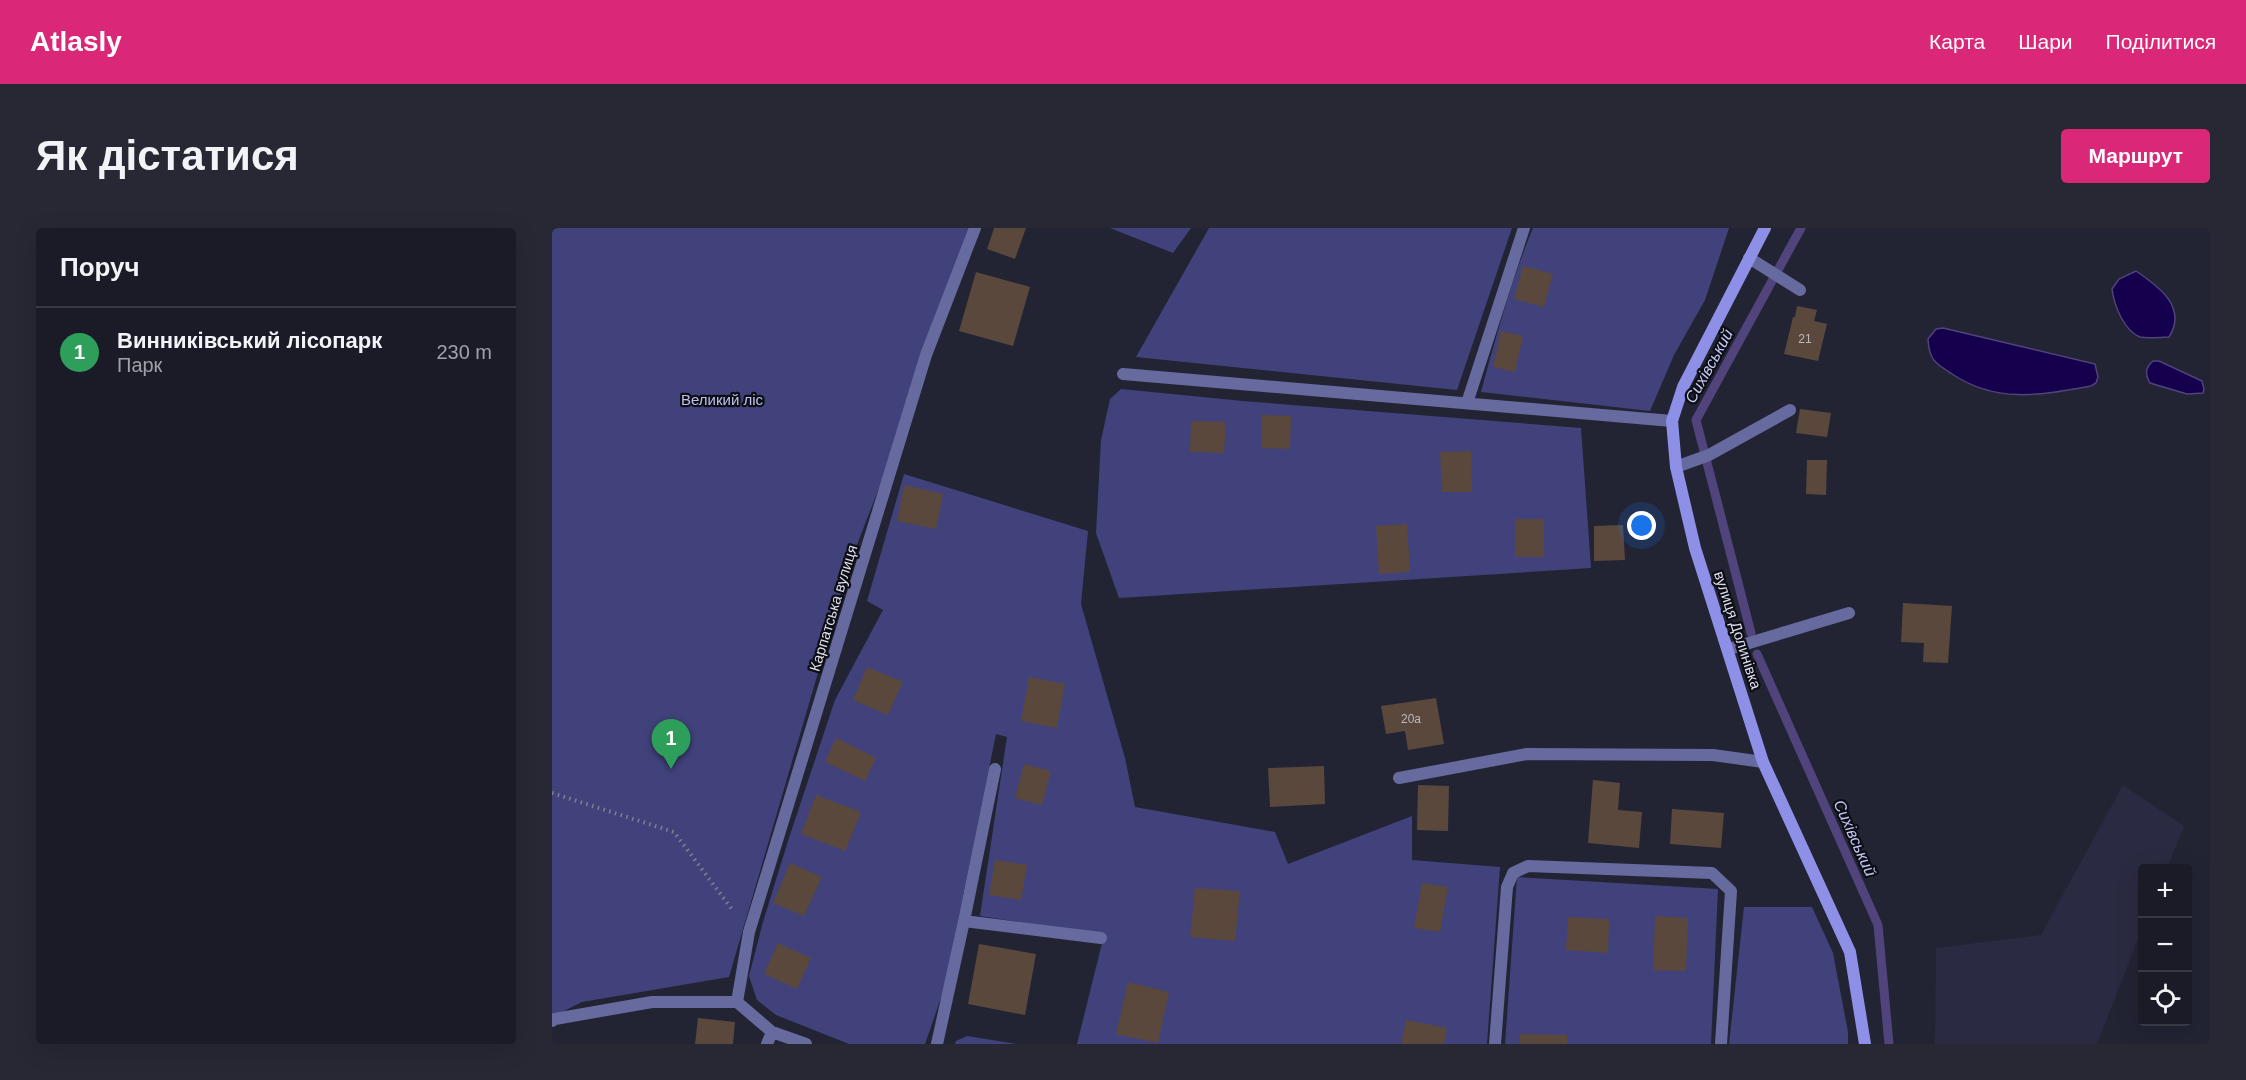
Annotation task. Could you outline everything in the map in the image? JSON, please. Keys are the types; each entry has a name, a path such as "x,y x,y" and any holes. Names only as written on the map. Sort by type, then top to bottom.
{"street":[{"name":"вулиця Долинівка","path":"1765,228 1683,387 1672,421 1677,466 1695,548 1763,762 1850,952 1866,1044"}],"lane":[{"name":"Карпатська вулиця","path":"737,1002 748,932 926,355 975,228"},
{"path":"1467,403 1524,228"},
{"path":"1749,258 1800,290"},
{"path":"1123,374 1672,421"},
{"path":"1677,466 1705,456 1790,410"},
{"path":"1728,649 1849,613"},
{"path":"1399,778 1527,754 1713,755 1763,762"},
{"path":"937,1044 995,769"},
{"path":"1495,1044 1507,886 1513,873 1528,866 1712,873 1731,891 1721,1044"},
{"path":"964,921 1101,938"},
{"path":"552,1021 652,1002 737,1002 772,1032 806,1044"},
{"path":"767,1044 772,1032"}],"path":[{"path":"552,793 674,832 748,932"}],"shaded area":[{"path":"2136,271 2153,283 2168,298 2173,307 2174,326 2169,337 2140,337 2129,329 2121,317 2112,289 2119,279"},
{"path":"1943,328 2095,364 2098,377 2096,383 2091,386 2037,394 2020,395 1986,390 1952,374 1934,360 1928,339 1936,329"},
{"path":"2153,361 2159,361 2202,381 2203,393 2187,394 2150,383 2147,371"},
{"path":"2123,785 2184,826 2169,864 2138,864 2138,939 2097,1044 1935,1044 1936,948 2041,935"}],"green space":[{"name":"Великий ліс","path":"552,228 980,228 851,560 729,977 582,1002 552,1017"},
{"path":"1110,228 1191,228 1173,253"},
{"path":"1209,228 1512,228 1457,390 1136,357"},
{"path":"1533,228 1729,228 1705,300 1674,355 1650,411 1481,392 1511,289"},
{"path":"1121,389 1581,428 1591,568 1119,598 1096,533 1101,440 1110,399"},
{"path":"904,474 1088,531 1081,604 1125,758 1135,807 1275,832 1288,864 1412,816 1412,860 1500,867 1487,1044 1077,1044 1104,935 980,916 1007,737 996,734 944,989 925,1044 849,1044 776,1015 757,1000 749,976 788,841 835,700 883,610 867,601"},
{"path":"1517,877 1718,889 1711,1044 1505,1044"},
{"path":"1744,907 1812,907 1833,953 1848,1032 1848,1044 1729,1044"},
{"path":"967,1036 1017,1044 955,1044 956,1041"}],"building":[{"path":"994,228 1026,228 1015,259 987,249"},
{"path":"1523,266 1553,274 1544,307 1514,299"},
{"path":"976,272 1030,287 1013,346 959,331"},
{"path":"1797,306 1817,310 1814,321 1827,324 1818,361 1784,354"},
{"path":"1501,331 1523,336 1515,372 1493,367"},
{"path":"1800,409 1831,413 1827,437 1796,433"},
{"path":"1262,415 1291,416 1290,449 1261,448"},
{"path":"1191,421 1226,422 1224,453 1190,452"},
{"path":"1471,451 1472,492 1442,492 1440,452"},
{"path":"1807,460 1827,460 1826,495 1806,494"},
{"path":"904,485 943,494 936,529 897,521"},
{"path":"1515,519 1544,519 1544,557 1515,557"},
{"path":"1407,524 1410,572 1379,574 1376,526"},
{"path":"1623,525 1625,560 1594,561 1594,526"},
{"path":"1903,603 1952,606 1948,663 1923,662 1924,643 1901,642"},
{"path":"867,667 903,682 888,715 853,700"},
{"path":"1029,677 1065,684 1057,728 1021,721"},
{"path":"1436,698 1444,744 1408,750 1405,731 1386,734 1381,706"},
{"path":"836,738 876,758 865,781 825,762"},
{"path":"1024,764 1051,771 1042,805 1015,798"},
{"path":"1324,766 1325,804 1270,807 1268,768"},
{"path":"1593,780 1620,783 1618,810 1642,812 1639,848 1588,843"},
{"path":"1418,785 1449,786 1448,831 1417,830"},
{"path":"816,795 861,812 845,851 801,834"},
{"path":"1672,809 1724,813 1721,848 1670,844"},
{"path":"995,860 1027,865 1021,900 989,895"},
{"path":"790,863 822,877 804,916 773,903"},
{"path":"1422,883 1448,887 1440,932 1414,928"},
{"path":"1195,888 1240,891 1235,941 1190,937"},
{"path":"1655,916 1688,918 1686,971 1653,970"},
{"path":"1568,917 1609,919 1608,953 1566,950"},
{"path":"778,943 811,958 797,989 764,974"},
{"path":"979,944 1036,954 1025,1015 968,1004"},
{"path":"1128,982 1169,992 1158,1043 1116,1034"},
{"path":"698,1018 735,1022 733,1044 695,1044"},
{"path":"1406,1020 1447,1028 1444,1044 1401,1044"},
{"path":"1520,1034 1567,1035 1567,1044 1520,1044"}],"waterway":[{"name":"Сихівський","path":"1751,633 1696,420 1801,228"},
{"name":"Сихівський","path":"1757,654 1878,925 1889,1044"}],"place":[{"name":"Винниківський лісопарк","path":"671,769"}]}
